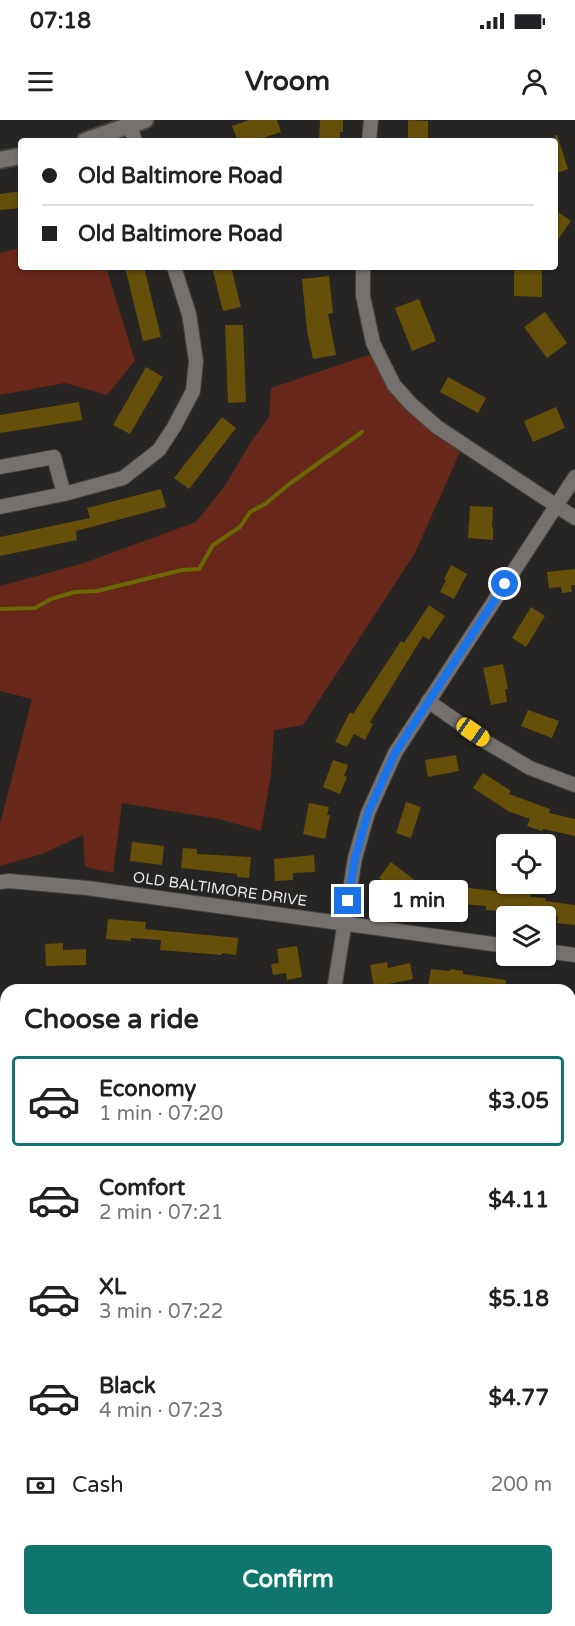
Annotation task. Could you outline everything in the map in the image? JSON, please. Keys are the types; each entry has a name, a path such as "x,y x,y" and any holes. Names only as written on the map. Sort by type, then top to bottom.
{"street":[{"path":"369,138 371,120"},
{"path":"95,138 135,127"},
{"path":"0,160 18,157"},
{"path":"0,507 64,494 123,478 159,450 193,391 196,361 189,314 175,270"},
{"path":"363,270 363,296 372,343 394,385 437,427 575,518"},
{"path":"0,467 54,457 64,494"},
{"path":"335,984 355,858 368,813 395,753 575,477"},
{"path":"428,701 488,743 530,768 575,785"},
{"name":"OLD BALTIMORE DRIVE","path":"0,882 87,888 496,944"},
{"path":"556,952 575,955"}],"shaded area":[{"path":"18,249 18,270 107,270 135,361 107,395 65,383 0,395 0,253"},
{"path":"377,352 394,385 463,445 415,553 303,725 274,730 271,774 261,831 219,819 122,803 113,873 85,867 83,835 42,854 0,866 0,824 32,699 0,691 0,586 84,563 196,522 224,487 269,417 271,388"}],"building":[{"path":"249,120 277,120 281,132 262,138 237,138 232,126"},
{"path":"320,120 343,120 343,132 340,132 340,138 319,138"},
{"path":"408,120 428,121 428,138 408,138"},
{"path":"558,138 568,169 558,173"},
{"path":"18,191 18,208 0,210 0,194"},
{"path":"558,212 571,221 558,240"},
{"path":"126,270 145,270 161,337 143,341"},
{"path":"213,270 232,270 241,307 223,311"},
{"path":"514,270 542,270 542,297 514,296"},
{"path":"329,276 333,313 328,314 336,355 313,359 307,331 302,279"},
{"path":"419,299 436,341 412,351 395,308"},
{"path":"545,312 567,343 547,358 524,327"},
{"path":"225,325 243,325 246,402 228,403"},
{"path":"146,367 163,377 130,434 113,425"},
{"path":"448,377 486,398 478,413 440,392"},
{"path":"79,402 82,420 0,433 0,415"},
{"path":"556,407 565,428 533,442 524,421"},
{"path":"222,417 236,428 189,489 174,478"},
{"path":"161,489 166,507 76,531 77,540 0,556 0,537 90,518 87,508"},
{"path":"470,506 493,507 493,540 468,538"},
{"path":"451,565 467,574 454,599 440,592"},
{"path":"575,569 575,585 571,585 572,592 562,593 561,587 549,588 547,572"},
{"path":"429,605 445,616 429,640 423,636 370,722 373,724 365,740 354,734 347,747 335,742 350,712 353,714 401,641 404,643"},
{"path":"531,607 545,616 526,647 512,638"},
{"path":"503,664 508,689 505,689 507,702 491,705 483,668"},
{"path":"528,710 559,721 552,738 521,726"},
{"path":"456,755 459,771 428,777 425,760"},
{"path":"333,760 348,765 344,776 347,777 340,794 323,787"},
{"path":"483,773 511,791 509,794 550,809 549,813 575,819 575,836 543,829 542,831 527,826 530,819 508,811 473,788"},
{"path":"406,802 421,807 411,838 396,833"},
{"path":"309,803 329,807 327,815 330,815 325,839 303,834"},
{"path":"132,842 164,846 162,865 130,861"},
{"path":"183,848 197,849 197,854 251,857 249,878 237,877 237,874 181,868"},
{"path":"314,855 315,872 293,873 293,880 275,881 274,859"},
{"path":"391,862 417,882 406,897 379,878"},
{"path":"429,881 462,884 461,887 496,891 496,894 530,894 530,897 546,898 545,901 575,905 575,925 557,923 556,906 496,906 496,911 486,910 486,906 427,901"},
{"path":"108,919 146,922 145,929 238,938 236,955 160,950 161,940 106,939"},
{"path":"63,943 63,950 86,949 86,965 46,966 45,944"},
{"path":"297,946 302,977 287,980 286,973 273,975 271,964 279,963 277,949"},
{"path":"387,962 388,968 410,963 413,979 389,984 373,984 370,965"},
{"path":"431,969 450,971 450,969 463,971 463,974 506,980 506,984 428,984"}],"waterway":[{"path":"0,609 35,608 51,599 75,592 97,591 182,570 199,569 213,545 240,527 250,512 265,504 362,432"}],"route":[{"path":"348,901 355,858 368,813 395,753 505,584"}]}
